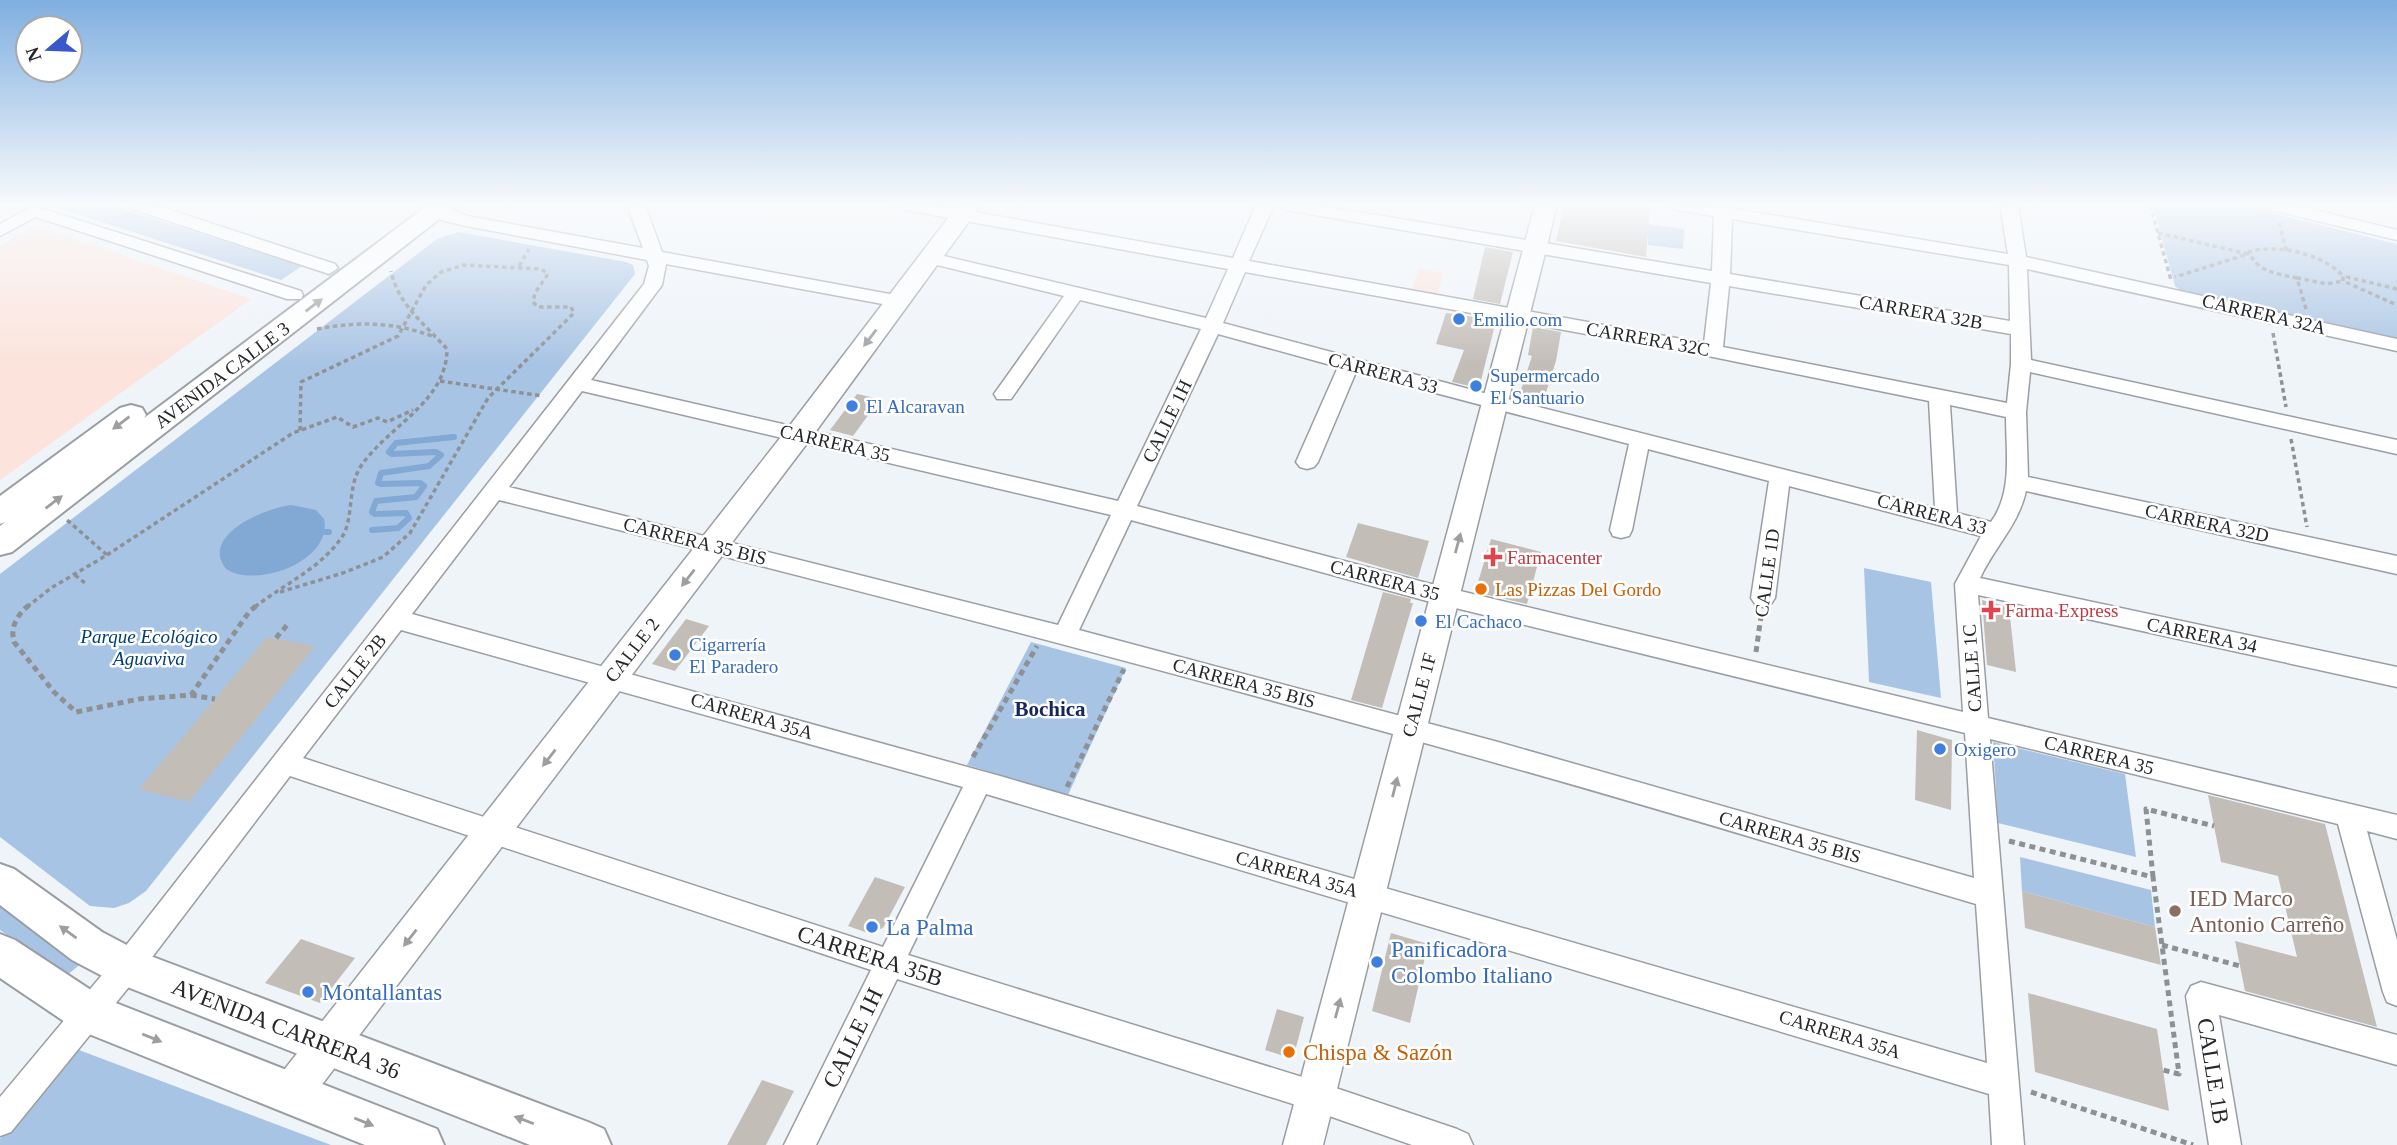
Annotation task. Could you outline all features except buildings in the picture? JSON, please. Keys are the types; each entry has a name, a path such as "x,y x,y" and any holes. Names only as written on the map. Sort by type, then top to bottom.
{"main road":[{"name":"AVENIDA CALLE 3","path":"0,512 224,360 294,295 344,258"},
{"name":"AVENIDA CALLE 3","path":"0,543 224,360 359,258"},
{"name":"AVENIDA CARRERA 36","path":"0,882 87,946 127,967 588,1145"},
{"path":"0,954 89,1013 421,1145"}],"street":[{"path":"181,258 294,295"},
{"path":"300,258 329,268"},
{"name":"CALLE 2B","path":"0,1121 127,967 653,285 658,266 656,258"},
{"path":"669,258 899,300"},
{"name":"CALLE 2","path":"290,1093 798,435 931,258"},
{"name":"CARRERA 33","path":"933,258 1212,326 1349,365 1998,532"},
{"name":"CARRERA 32C","path":"1206,258 1713,351 2016,411"},
{"name":"CALLE 1H","path":"1055,633 1124,510 1212,326 1241,258"},
{"name":"CALLE 1F","path":"1303,1145 1532,258"},
{"name":"CARRERA 32B","path":"1604,258 2019,329"},
{"path":"1713,351 1722,258"},
{"name":"CARRERA 32A","path":"2003,258 2397,345"},
{"name":"CALLE 1C","path":"2008,1145 1966,584 1981,552 2010,512 2017,482 2016,411 2021,364 2018,261"},
{"path":"1003,394 1076,292"},
{"path":"2021,364 2397,447"},
{"path":"1307,462 1349,365"},
{"name":"CARRERA 35","path":"577,383 1124,510 1444,596 2397,827"},
{"path":"1939,395 1945,517"},
{"path":"1621,530 1640,440"},
{"name":"CALLE 1D","path":"1763,598 1780,476"},
{"name":"CARRERA 32D","path":"2017,482 2397,565"},
{"name":"CARRERA 35 BIS","path":"494,491 713,544 1132,652 1410,728 1989,895"},
{"name":"CARRERA 34","path":"1966,584 2397,677"},
{"name":"CARRERA 35A","path":"395,619 612,676 971,778 2003,1083"},
{"name":"CARRERA 35B","path":"284,763 890,963 1315,1096 1457,1145"},
{"name":"CALLE 1H","path":"800,1145 890,963 971,778"},
{"path":"2349,815 2397,992"},
{"name":"CALLE 1B","path":"2225,1145 2201,996 2397,1050"}],"path":[{"path":"519,267 524,258"},
{"path":"2170,279 2234,258"},
{"path":"2252,258 2260,268 2297,278 2327,284 2343,278 2397,289"},
{"path":"2313,258 2327,262 2343,278 2397,305"},
{"path":"300,431 301,383 398,336 426,285 441,272 464,265 541,269 548,274 535,293 533,302 538,307 568,306 574,301"},
{"path":"191,695 248,612 318,565 344,535 352,483 360,467 385,436 421,406 440,381 447,365 447,349 392,286 391,271"},
{"path":"2297,278 2309,320"},
{"path":"269,596 343,573 383,557 410,533 488,398 568,321 574,313 568,306"},
{"path":"316,329 355,322 404,325 438,338"},
{"path":"440,381 542,396"},
{"path":"215,699 191,695 139,699 76,712 63,703 15,643 12,630 17,615 31,601 300,431 337,417 353,426 378,418 387,422 421,406"},
{"path":"67,520 107,555"},
{"path":"75,575 85,583"},
{"name":"CALLE 1D","path":"1753,671 1763,598"},
{"path":"276,638 288,624"},
{"path":"971,778 1055,633"},
{"path":"1058,805 1132,652"},
{"path":"2163,1070 2179,1074 2146,809 2214,826"},
{"path":"1984,835 2153,877"},
{"path":"2162,945 2241,966"},
{"path":"2003,1083 2193,1145"}],"shaded area":[{"path":"0,258 132,258 251,299 0,480"},
{"path":"1419,268 1444,273 1437,294 1412,289"},
{"path":"291,505 316,510 324,519 324,534 317,547 305,559 273,573 255,576 226,569 220,557 221,545 228,535 239,525 266,511"}],"green space":[{"path":"214,258 278,258 302,266 281,280"},
{"name":"Parque Ecológico Aguaviva","path":"412,258 606,258 633,265 635,274 146,891 129,903 114,908 90,906 0,837 0,574"},
{"path":"2168,258 2397,258 2397,338 2180,290 2175,286"},
{"path":"1864,568 1931,582 1941,698 1869,682"},
{"path":"1031,642 1126,668 1068,795 967,765"},
{"path":"1993,742 2125,774 2136,857 1998,823"},
{"path":"2020,857 2151,890 2155,927 2022,891"},
{"path":"0,902 84,961 65,977 0,930"},
{"path":"71,1047 331,1145 0,1145 0,1139"}],"waterway":[{"path":"372,530 398,528 409,518 406,513 375,514 372,512 376,501 416,497 424,486 420,483 381,484 378,483 381,473 429,466 441,455 436,452 392,454 389,452 396,443 454,437"}],"place":[{"name":"Emilio.com","path":"1459,319"},
{"name":"Supermercado El Santuario","path":"1476,386"},
{"name":"El Alcaravan","path":"852,406"},
{"name":"Farmacenter","path":"1493,557"},
{"name":"Las Pizzas Del Gordo","path":"1481,589"},
{"name":"Farma Express","path":"1991,610"},
{"name":"El Cachaco","path":"1421,621"},
{"name":"Cigarrería El Paradero","path":"675,655"},
{"name":"Oxigero","path":"1940,749"},
{"name":"IED Marco Antonio Carreño","path":"2175,911"},
{"name":"La Palma","path":"872,927"},
{"name":"Panificadora Colombo Italiano","path":"1377,962"},
{"name":"Montallantas","path":"308,992"},
{"name":"Chispa & Sazón","path":"1289,1052"}],"district":[{"name":"Bochica","path":"1050,709"}]}
